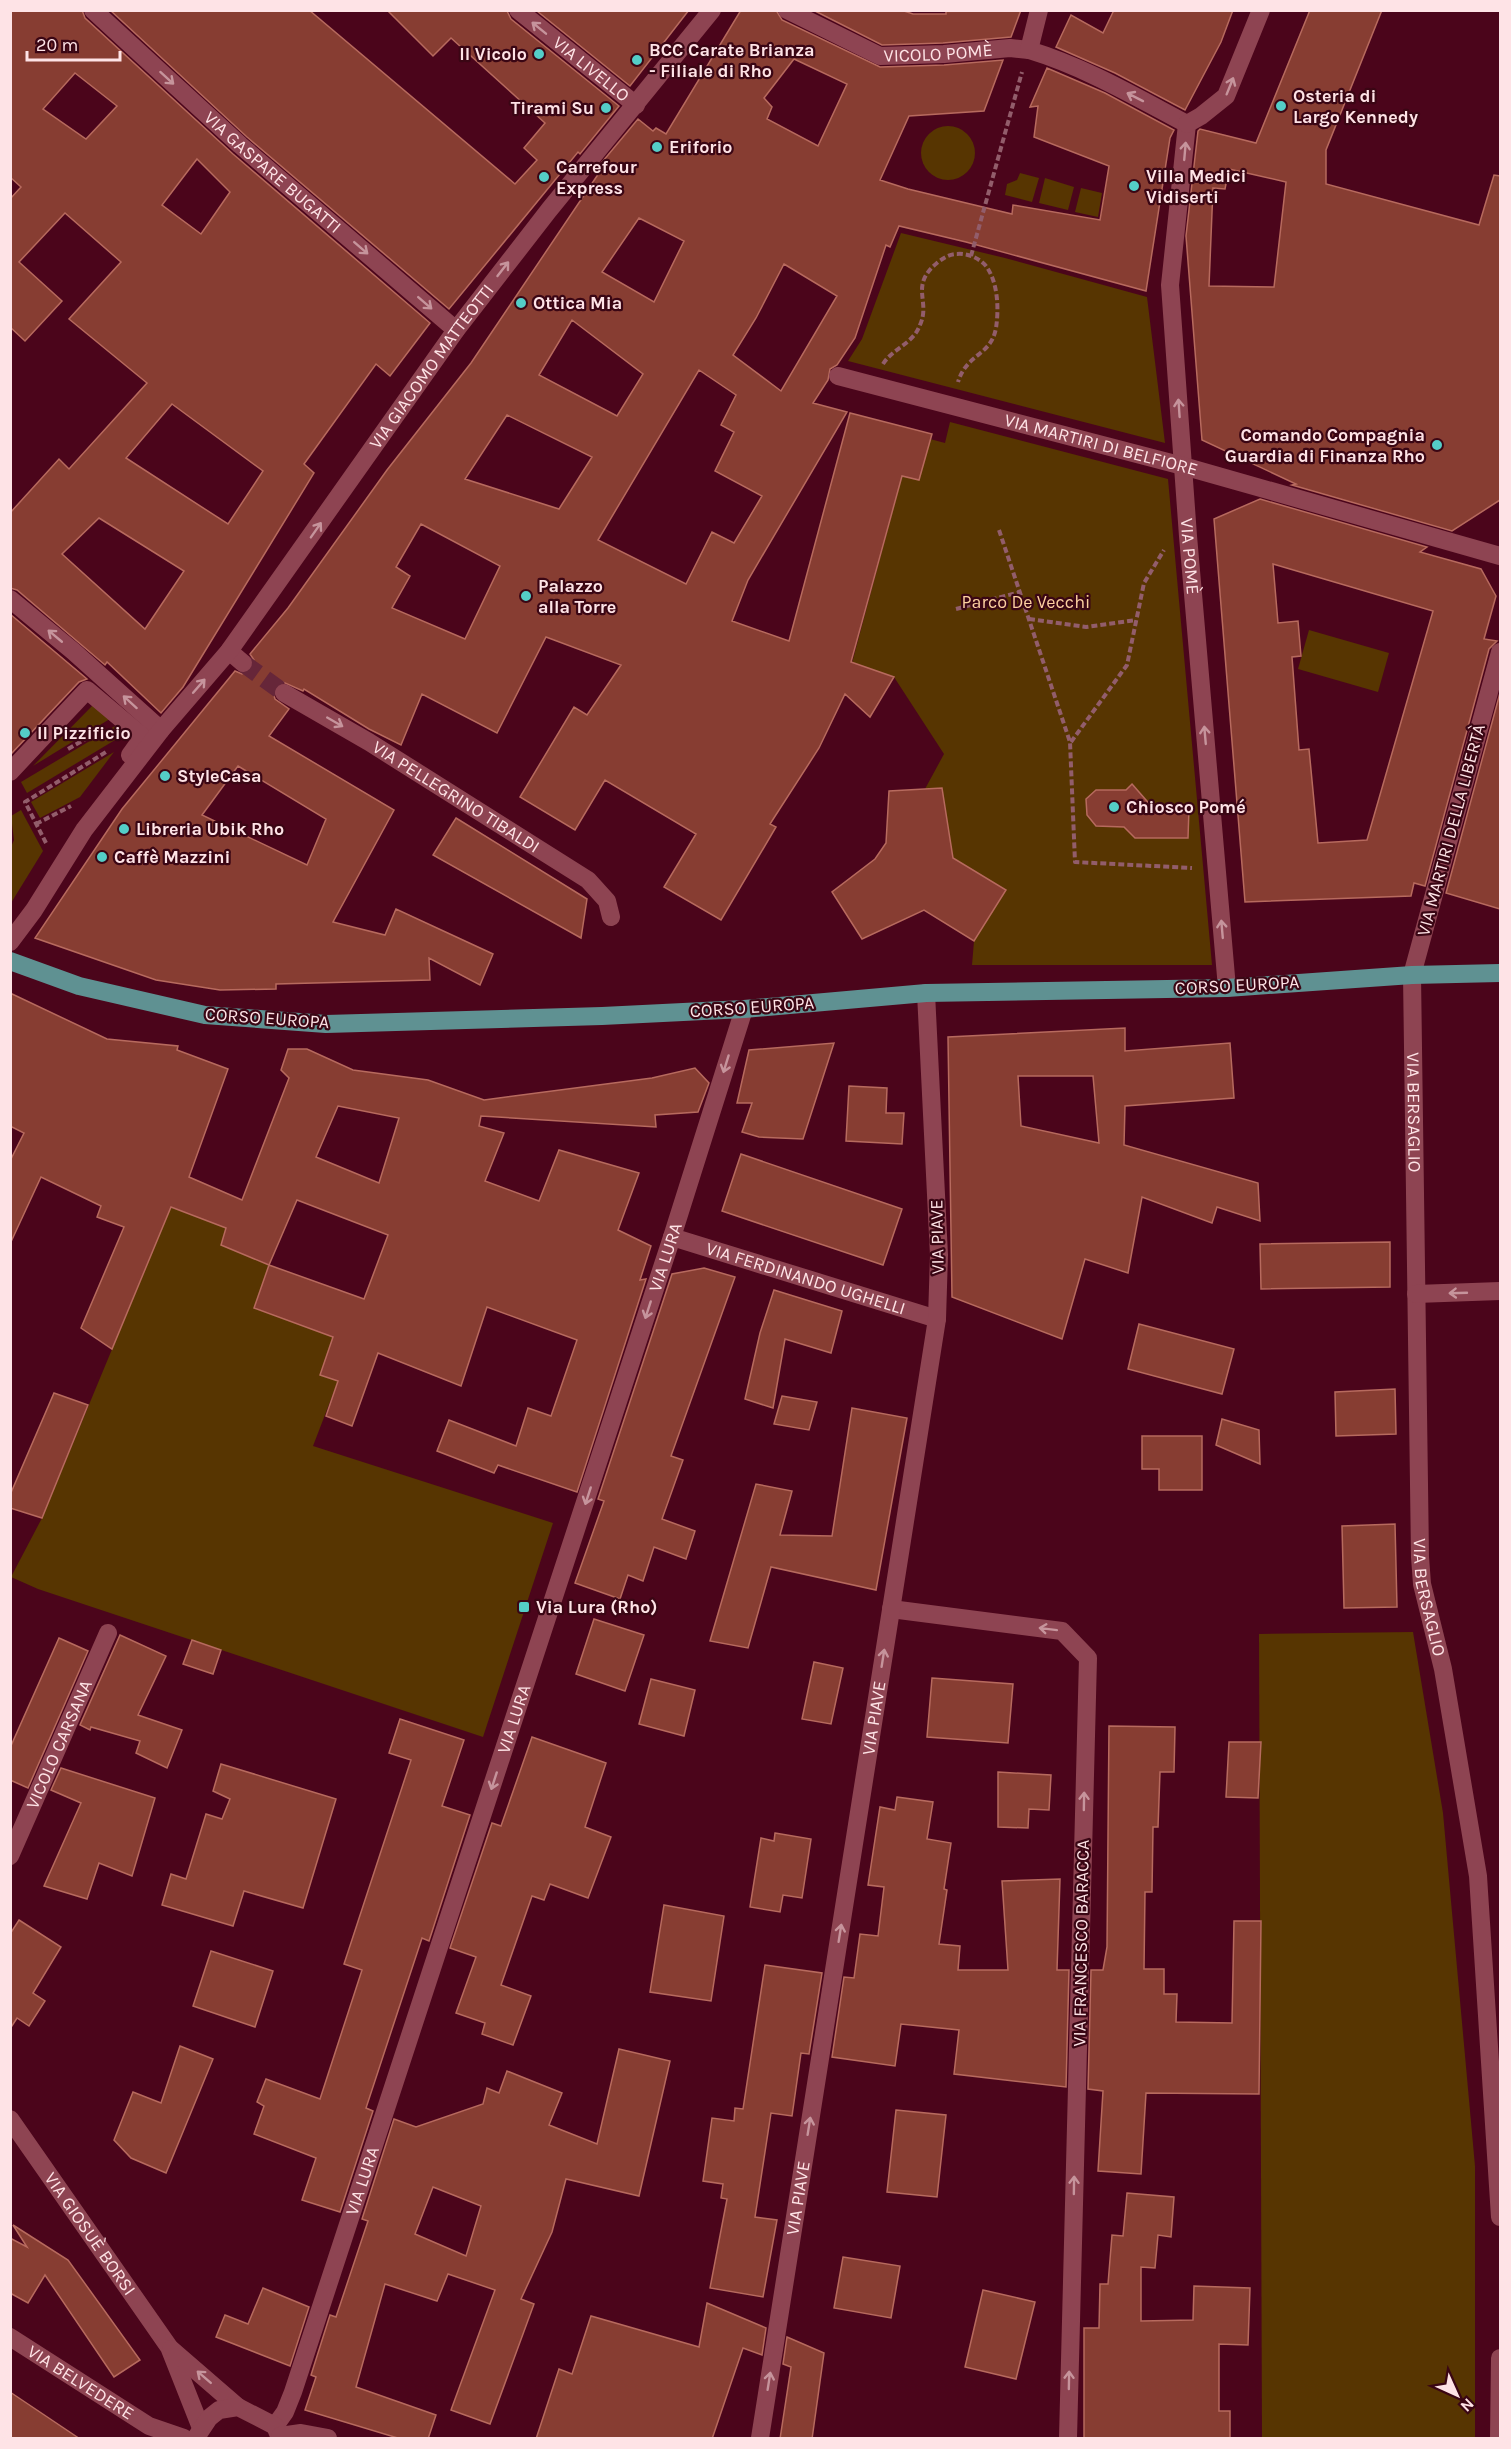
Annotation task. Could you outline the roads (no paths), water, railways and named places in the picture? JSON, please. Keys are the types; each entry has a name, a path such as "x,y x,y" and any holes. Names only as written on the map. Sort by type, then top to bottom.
{"main road":[{"name":"CORSO EUROPA","path":"10,962 79,986 205,1015 326,1024 590,1017 744,1009 927,993 1227,987 1412,975 1500,973"}],"street":[{"name":"VIA GASPARE BUGATTI","path":"93,10 240,145 456,330"},
{"name":"VIA LIVELLO","path":"518,10 636,105"},
{"name":"VIA GIACOMO MATTEOTTI","path":"10,942 34,910 84,831 161,730 236,657 456,330 549,210 712,10"},
{"name":"VICOLO POMÈ","path":"787,10 880,56 944,54 1010,48 1029,50 1106,81 1188,123"},
{"path":"1029,50 1039,10"},
{"path":"1188,123 1202,116 1226,96 1261,10"},
{"name":"VIA POMÈ","path":"1188,123 1170,285 1188,536 1227,987"},
{"name":"VIA MARTIRI DI BELFIORE","path":"838,376 1183,466 1500,556"},
{"path":"10,599 73,651 161,730"},
{"name":"VIA MARTIRI DELLA LIBERTÀ","path":"1412,975 1500,652"},
{"path":"10,772 87,690 143,737 17,918 10,921"},
{"name":"VIA PELLEGRINO TIBALDI","path":"284,693 369,742 588,880 607,902 611,916"},
{"name":"VIA BERSAGLIO","path":"1412,975 1419,1545 1422,1584 1443,1669 1478,1876 1500,2217"},
{"name":"VIA PIAVE","path":"760,2439 937,1319 939,1255 927,993"},
{"name":"VIA LURA","path":"278,2434 672,1237 744,1009"},
{"name":"VIA FERDINANDO UGHELLI","path":"672,1237 937,1319"},
{"path":"1416,1294 1500,1291"},
{"name":"VIA FRANCESCO BARACCA","path":"891,1609 1062,1631 1088,1658 1068,2439"},
{"name":"VICOLO CARSANA","path":"10,1856 108,1633"},
{"name":"VIA GIOSUÈ BORSI","path":"10,2119 169,2348 238,2407 278,2434"},
{"name":"VIA BELVEDERE","path":"10,2337 149,2426 184,2439"},
{"name":"VIA GIOSUÈ BORSI","path":"169,2348 199,2433"},
{"path":"1499,2439 1500,2358"},
{"path":"199,2433 209,2418 219,2410 238,2407"},
{"path":"278,2434 301,2433 327,2439"}],"tunnel":[{"path":"243,663 284,693"}],"place":[{"name":"Il Vicolo","path":"539,54"},
{"name":"BCC Carate Brianza - Filiale di Rho","path":"637,60"},
{"name":"Osteria di Largo Kennedy","path":"1281,106"},
{"name":"Tirami Su","path":"606,108"},
{"name":"Eriforio","path":"657,147"},
{"name":"Carrefour Express","path":"544,177"},
{"name":"Villa Medici Vidiserti","path":"1134,186"},
{"name":"Ottica Mia","path":"521,303"},
{"name":"Comando Compagnia Guardia di Finanza Rho","path":"1437,445"},
{"name":"Palazzo alla Torre","path":"526,596"},
{"name":"Il Pizzificio","path":"25,733"},
{"name":"StyleCasa","path":"165,776"},
{"name":"Chiosco Pomé","path":"1114,807"},
{"name":"Libreria Ubik Rho","path":"124,829"},
{"name":"Caffè Mazzini","path":"102,857"},
{"name":"Via Lura (Rho)","path":"524,1607"}],"park label":[{"name":"Parco De Vecchi","path":"1026,602"}]}
